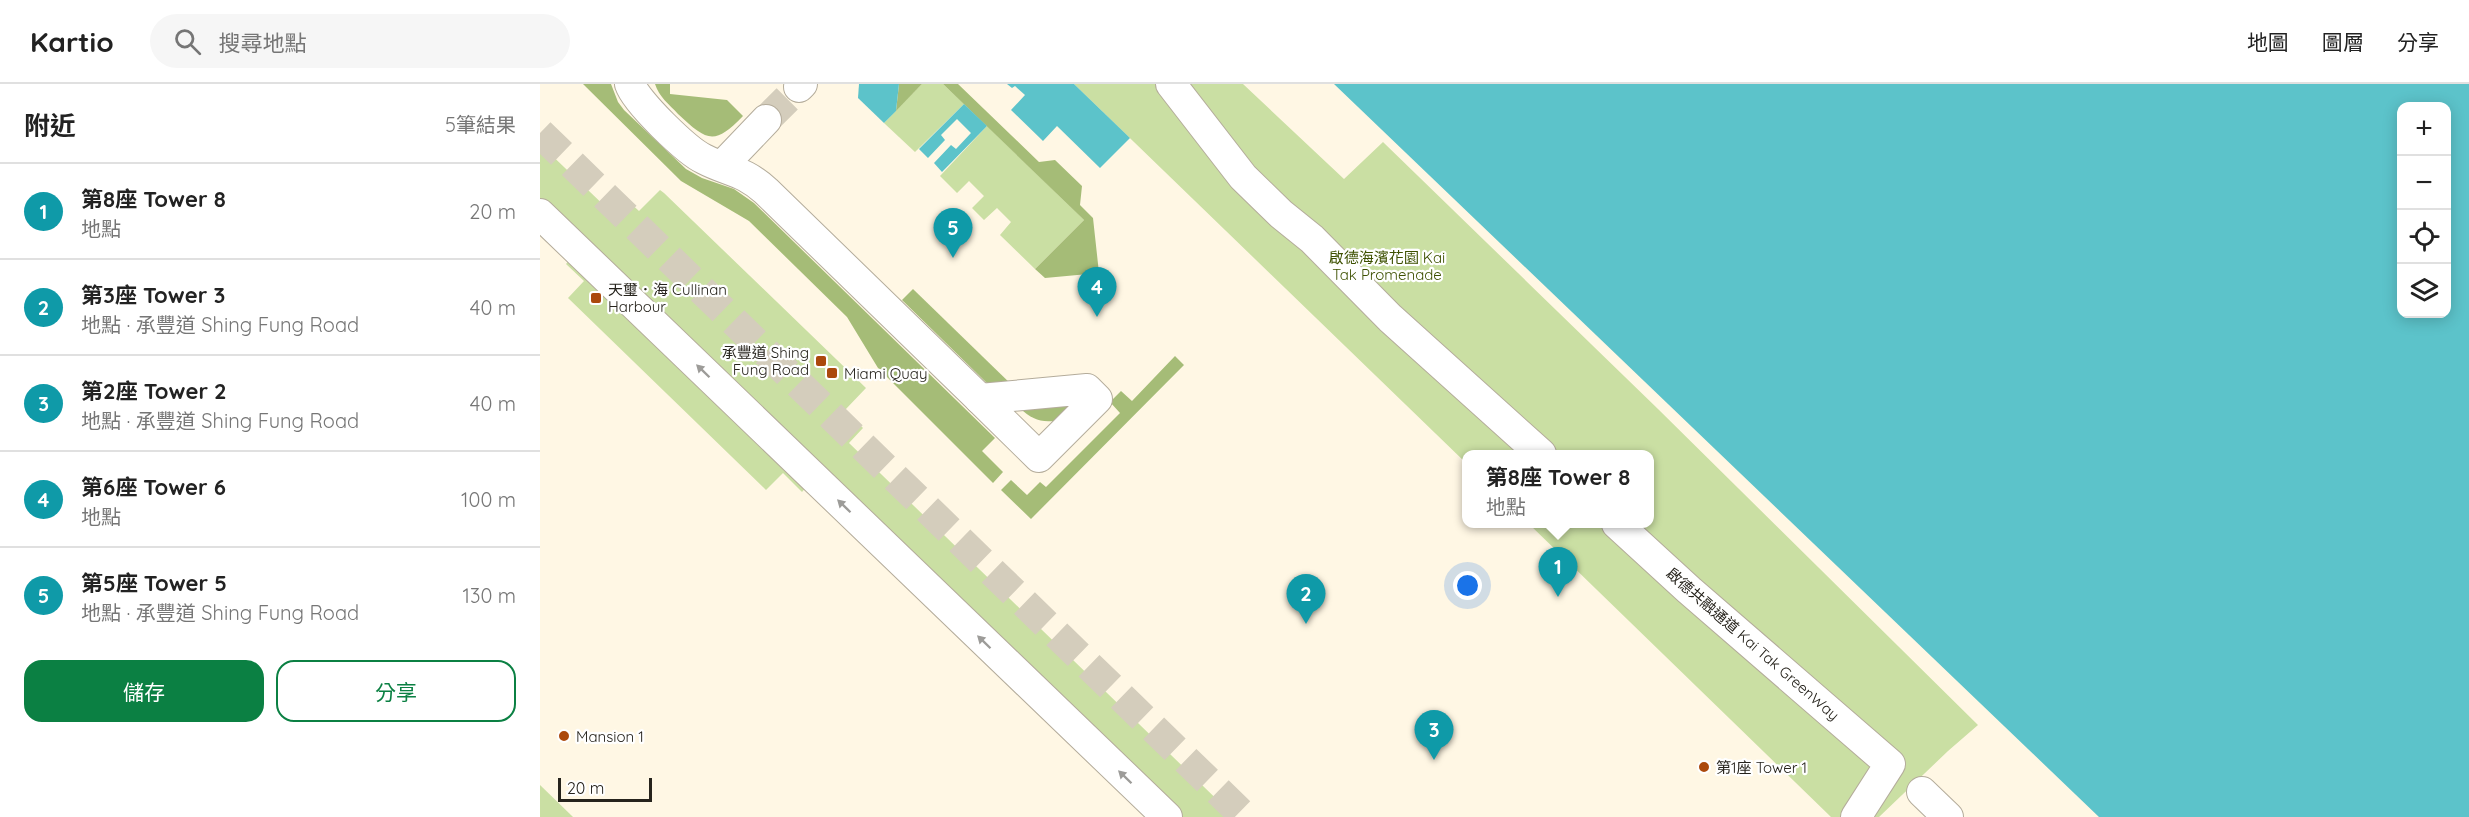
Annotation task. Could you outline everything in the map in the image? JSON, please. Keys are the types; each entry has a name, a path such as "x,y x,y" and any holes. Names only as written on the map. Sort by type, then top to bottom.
{"street":[{"path":"630,84 638,99 690,150 705,160 741,173 766,191 980,399"},
{"path":"1171,84 1243,177 1281,214 1312,239 1390,318 1537,450"},
{"path":"722,166 766,120"},
{"path":"540,214 1167,817"},
{"name":"啟德共融通道 Kai Tak GreenWay","path":"1621,528 1689,590 1890,764 1856,817"},
{"path":"1922,792 1948,817"}],"green space":[{"path":"583,84 611,84 624,110 686,169 702,178 734,189 754,203 995,438 982,451 1003,472 993,483 878,368 847,317 749,221 681,181"},
{"path":"655,84 670,84 670,94 727,100 743,116 733,126 717,136 704,134 696,130 668,104"},
{"path":"899,84 922,84 896,111"},
{"path":"922,84 943,84 964,104 915,152 884,123"},
{"path":"943,84 958,84 1039,162 1055,160 1082,186 1080,205 1093,218 1099,273 1045,278 1035,269 1084,220"},
{"name":"啟德海濱花園 Kai Tak Promenade","path":"1074,84 1243,84 1344,179 1383,142 1978,725 1879,817 1831,817 1533,528 1654,528 1654,450 1462,450 1462,459"},
{"path":"987,126 1084,220 1035,269 1000,235 1011,222 997,208 984,220 972,208 984,196 969,181 957,193 940,176"},
{"path":"540,144 613,214 627,200 639,211 660,190 866,388 845,410 863,428 849,443 1235,817 1167,817 815,477 802,492 783,473 766,490 568,298 584,281 566,264 579,249 540,211"},
{"path":"913,289 1015,388 994,390 902,300"},
{"path":"1175,356 1184,365 1031,519 1001,490 1011,480 1027,495 1040,482 1046,487 1120,413 1110,402 1121,391 1132,401"},
{"path":"1075,399 1063,419 1057,420 1040,420 1020,408"},
{"path":"540,785 573,817 540,817"}],"water":[{"path":"859,84 899,84 896,111 884,123 858,98"},
{"path":"1007,84 1074,84 1130,138 1100,168 1057,126 1043,141 1011,110 1025,95 1015,86 1012,88"},
{"path":"1334,84 2469,84 2469,817 2099,817"},
{"path":"964,104 987,126 942,172 934,163 951,145 956,149 971,133 957,119 941,135 945,140 928,158 919,149"}],"tunnel":[{"path":"766,120 799,87"},
{"path":"540,133 1245,817"}],"place":[{"name":"第5座 Tower 5","path":"953,258"},
{"name":"天璽．海 Cullinan Harbour","path":"596,298"},
{"name":"第6座 Tower 6","path":"1097,317"},
{"name":"承豐道 Shing Fung Road","path":"821,361"},
{"name":"Miami Quay","path":"832,373"},
{"name":"第8座 Tower 8","path":"1558,597"},
{"name":"第3座 Tower 3","path":"1306,624"},
{"name":"Mansion 1","path":"564,736"},
{"name":"第2座 Tower 2","path":"1434,760"},
{"name":"第1座 Tower 1","path":"1704,767"}]}
